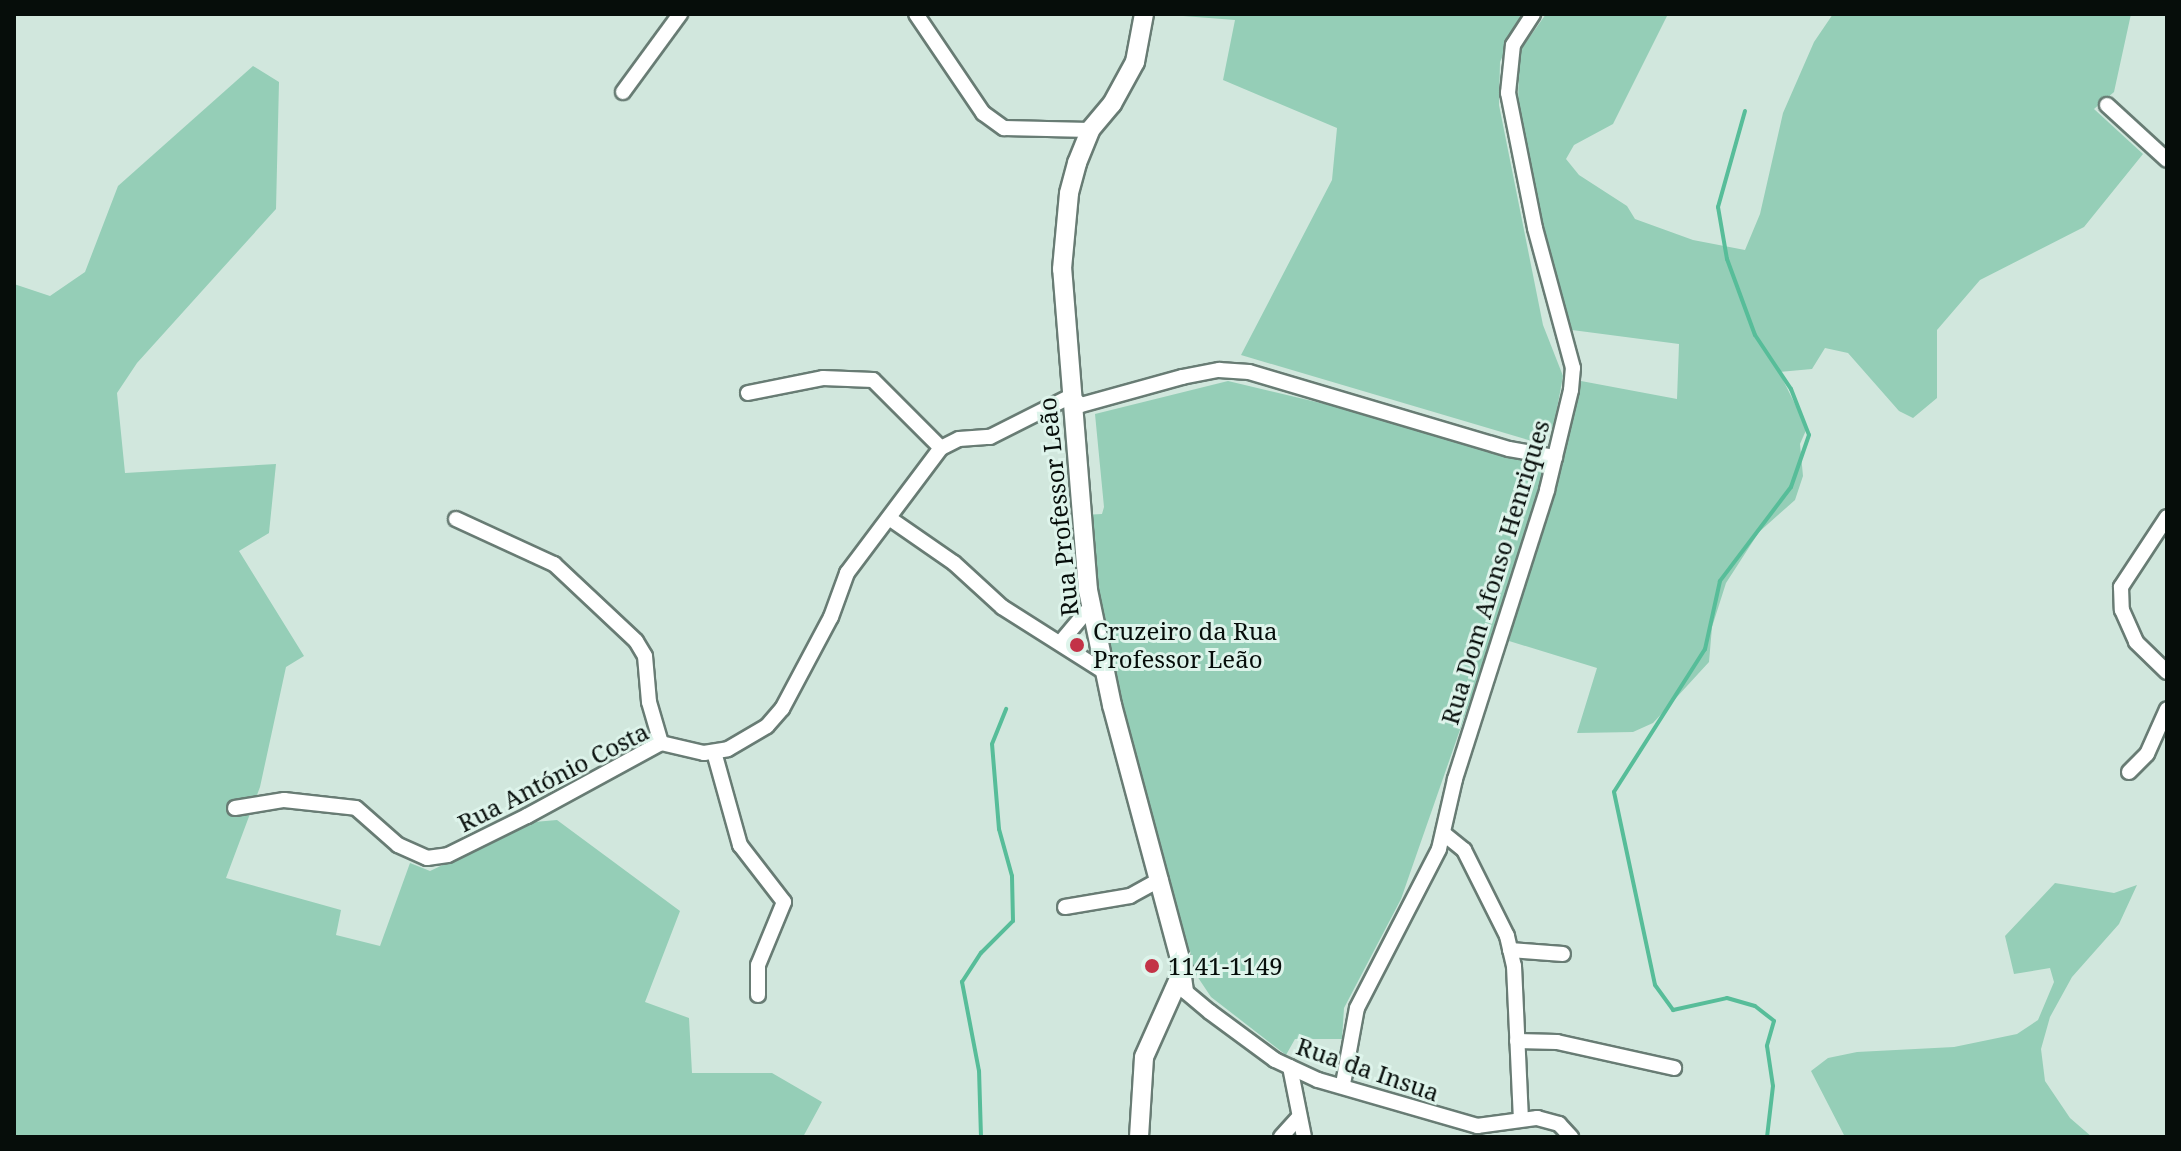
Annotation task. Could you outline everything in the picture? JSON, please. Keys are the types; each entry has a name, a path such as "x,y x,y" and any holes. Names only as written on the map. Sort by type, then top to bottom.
{"street":[{"path":"623,92 680,14"},
{"path":"916,14 983,113 1004,128 1090,130"},
{"name":"Rua Professor Leão","path":"1144,14 1135,62 1112,104 1090,130 1069,193 1062,269 1091,606 1183,970"},
{"name":"Rua Dom Afonso Henriques","path":"1343,1084 1357,1008 1398,933 1443,833 1555,457 1573,368 1535,228 1508,93 1513,45 1533,14"},
{"path":"2107,105 2167,160"},
{"path":"758,995 758,965 784,902 740,845 714,752 728,749 767,726 782,709 831,617 847,573 941,448 959,439 990,437 1071,396 1081,405 1219,370 1249,372 1509,449 1555,457"},
{"path":"748,393 823,378 873,380 941,448"},
{"path":"2167,517 2121,587 2122,610 2136,642 2167,672"},
{"path":"889,518 954,563 1002,607 1106,673"},
{"path":"456,519 554,564 636,641 645,656 649,702 661,743"},
{"path":"1060,643 1091,606"},
{"path":"2129,772 2147,754 2167,709"},
{"name":"Rua António Costa","path":"235,808 284,800 356,808 398,845 427,858 448,855 661,743 714,752"},
{"path":"1443,833 1464,850 1483,883 1510,950 1521,1118"},
{"path":"1065,907 1130,896 1161,879"},
{"path":"1510,950 1563,954"},
{"path":"1139,1137 1144,1057 1183,970"},
{"name":"Rua da Insua","path":"1183,970 1186,992 1290,1067 1343,1084 1369,1098 1477,1126 1506,1126 1521,1118 1559,1124 1571,1137"},
{"path":"1517,1041 1557,1042 1674,1068"},
{"path":"1290,1067 1304,1137"},
{"path":"1281,1137 1299,1117"}],"green space":[{"path":"1157,14 1521,14 1500,62 1499,105 1543,325 1563,376 1554,425 1542,444 1241,355 1332,180 1337,128 1223,80 1235,20"},
{"path":"1546,14 1668,14 1613,124 1574,145 1566,159 1579,175 1627,206 1635,219 1693,240 1745,250 1760,214 1783,113 1814,42 1833,14 2131,14 2114,92 2094,109 2143,154 2084,227 1980,280 1937,330 1937,398 1913,418 1899,411 1848,353 1825,348 1812,369 1779,372 1807,428 1800,444 1803,476 1795,500 1759,532 1726,583 1712,627 1709,662 1653,723 1633,732 1577,733 1597,668 1509,641 1581,381 1677,399 1679,344 1572,330 1557,287 1518,109 1519,52"},
{"path":"253,66 279,82 276,209 137,363 117,393 125,473 276,464 269,533 239,551 304,656 286,667 260,787 226,878 341,910 336,935 380,946 410,863 430,871 534,822 557,820 680,911 645,1002 689,1018 692,1073 772,1073 822,1102 803,1137 14,1137 14,284 50,296 85,272 118,186"},
{"path":"1228,381 1367,414 1546,465 1508,592 1401,899 1344,1008 1342,1039 1295,1039 1286,1055 1211,997 1189,964 1110,695 1083,515 1102,514 1104,507 1095,414"},
{"path":"2055,883 2114,893 2137,885 2119,924 2072,977 2050,1017 2041,1049 2045,1081 2070,1118 2092,1137 1845,1137 1811,1071 1828,1058 1857,1052 1954,1047 2017,1034 2038,1020 2054,982 2050,968 2014,974 2005,936"}],"waterway":[{"path":"1745,111 1718,207 1727,259 1755,335 1791,389 1809,435 1791,487 1720,581 1705,649 1614,792 1655,985 1673,1010 1727,998 1755,1006 1774,1021 1767,1046 1773,1086 1767,1137"},
{"path":"981,1137 979,1071 962,982 981,953 1013,921 1012,876 999,829 992,744 1006,709"}],"place":[{"name":"Cruzeiro da Rua Professor Leão","path":"1077,645"},
{"name":"1141-1149","path":"1152,966"}]}
